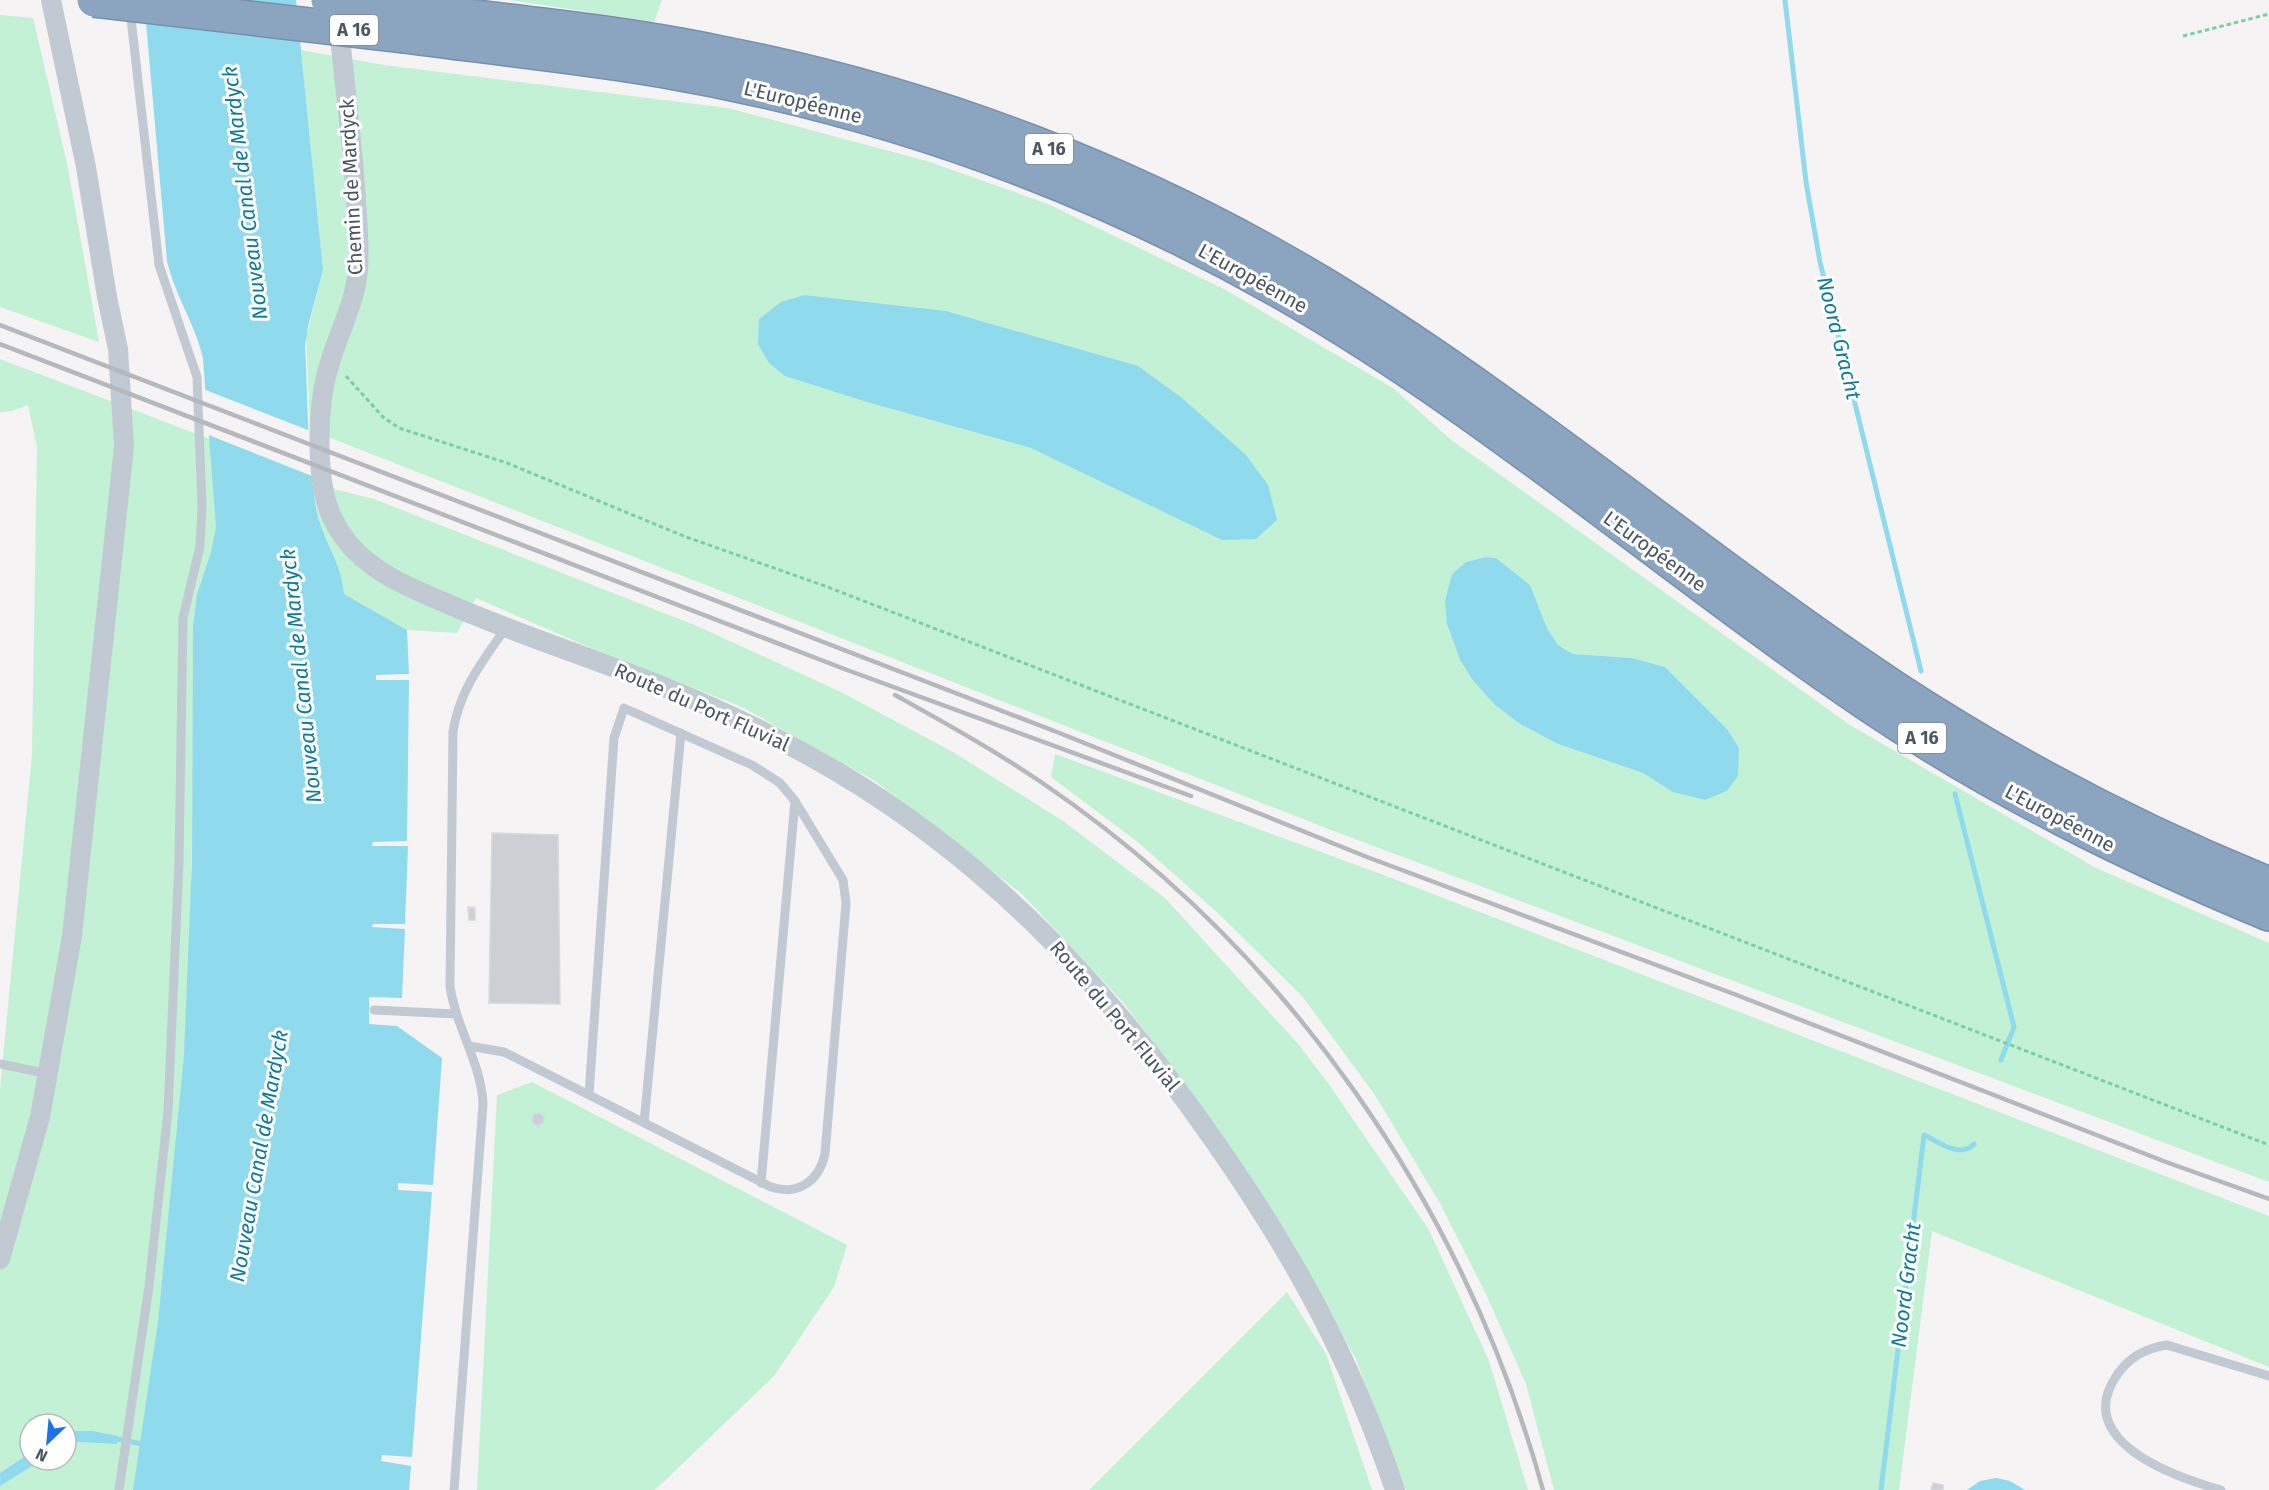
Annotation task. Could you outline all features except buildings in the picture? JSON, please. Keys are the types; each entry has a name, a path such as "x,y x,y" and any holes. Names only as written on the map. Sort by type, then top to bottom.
{"highway":[{"name":"L'Européenne","path":"94,0 645,39 792,68 968,119 1058,153 1157,195 1254,244 1374,316 1471,382 1827,641 1944,720 2106,812 2269,884"},
{"name":"L'Européenne","path":"328,0 401,22 771,92 947,142 1081,192 1147,221 1276,289 1391,360 1807,661 1951,757 2101,840 2269,914"}],"street":[{"path":"0,1259 36,1135 49,1074 78,898 124,446 118,349 107,297 86,167 51,0"},
{"name":"Chemin de Mardyck","path":"336,0 352,143 359,259 351,307 330,359 322,397 320,424 325,498 339,530 362,558 381,572 505,629"},
{"name":"Route du Port Fluvial","path":"505,629 680,693 733,716 805,754 872,794 931,835 1022,911 1087,975 1137,1036 1186,1100 1264,1214 1299,1271 1335,1338 1363,1402 1395,1490"}],"lane":[{"path":"119,1490 130,1430 149,1286 168,1111 179,872 181,649 184,608 200,546 202,474 197,377 162,280 156,250 129,0"},
{"path":"454,1490 483,1104 482,1080 456,1014 449,972 453,732 458,707 466,686 505,629"},
{"path":"469,1046 504,1052 761,1183 786,1191 799,1188 818,1173 825,1154 846,893 843,880 795,801 780,783 762,770 624,708 615,730 589,1094"},
{"path":"644,1123 681,733"},
{"path":"761,1183 795,801"},
{"path":"374,1010 456,1014"},
{"path":"0,1064 49,1074"},
{"path":"2221,1490 2185,1480 2133,1452 2118,1439 2110,1422 2107,1406 2110,1387 2120,1371 2142,1352 2167,1345 2269,1376"},
{"path":"2182,1490 2185,1480"}],"path":[{"path":"2183,36 2269,14"},
{"path":"330,359 382,417 399,428 507,463 686,537 825,586 2269,1145"}],"green space":[{"path":"510,0 662,0 654,22"},
{"path":"0,15 33,18 67,163 99,342 0,307"},
{"path":"301,50 384,65 728,108 927,161 1048,204 1224,289 1393,388 1450,439 1850,725 2096,868 2269,943 2269,1182 1331,830 310,430 306,336 323,270","holes":["1486,557 1496,558 1530,585 1547,628 1558,645 1573,654 1632,658 1665,667 1727,729 1739,748 1727,791 1705,800 1674,792 1643,773 1558,744 1520,724 1472,679 1460,660 1447,624 1452,574 1466,562"]},
{"path":"0,359 210,439 216,528 213,549 194,614 193,625 192,867 183,1071 160,1311 133,1490 0,1490 0,1486 23,1472 78,1472 78,1442 116,1444 78,1433 78,1412 18,1412 18,1461 0,1473 0,1090 32,754 37,447 28,405 12,411 0,412"},
{"path":"314,484 374,499 697,626 841,692 953,752 1063,821 1165,898 1299,1045 1328,1083 1429,1230 1489,1361 1528,1490 1406,1490 1355,1357 1256,1186 1177,1073 1122,1001 1022,894 875,781 742,707 584,645 476,598 457,633 407,630 344,594 338,566 319,517"},
{"path":"1055,754 1381,874 2269,1216 2269,1367 1932,1231 1899,1490 1554,1490 1526,1384 1486,1294 1441,1205 1375,1095 1302,996 1219,914 1139,843 1051,777"},
{"path":"532,1082 847,1245 834,1287 774,1376 655,1490 477,1490 497,1095"},
{"path":"1287,1292 1326,1354 1372,1490 1089,1490"}],"water":[{"name":"Nouveau Canal de Mardyck","path":"144,0 296,0 323,270 305,346 309,446 316,507 339,571 344,594 407,630 409,674 376,675 376,680 409,680 407,841 373,842 372,846 408,846 405,924 373,924 372,927 405,929 402,998 369,997 369,1024 397,1026 442,1058 433,1185 398,1183 398,1190 432,1192 412,1457 382,1455 381,1461 411,1466 409,1490 133,1490 158,1322 184,1055 192,860 193,625 197,595 211,552 216,527 203,359 196,334 167,261"},
{"path":"804,295 946,311 1138,366 1182,398 1246,455 1268,485 1277,520 1256,539 1222,540 1031,448 867,402 785,376 769,363 758,344 759,319 781,302"},
{"path":"1486,557 1496,558 1530,585 1547,628 1558,645 1573,654 1632,658 1665,667 1727,729 1739,748 1738,776 1727,791 1705,800 1673,792 1643,773 1558,744 1520,724 1494,704 1472,679 1460,660 1447,624 1445,601 1452,574 1466,562"},
{"path":"78,1431 93,1431 118,1436 117,1444 78,1442"},
{"path":"18,1461 18,1472 23,1472 0,1486 0,1473"},
{"path":"1996,1478 2010,1481 2025,1490 1967,1490 1980,1481"}],"pier":[{"path":"203,389 313,432 317,478 206,434"}],"waterway":[{"name":"Noord Gracht","path":"1785,0 1806,182 1820,262 1921,671"},
{"name":"Noord Gracht","path":"1955,794 2014,1027 2001,1060"},
{"name":"Noord Gracht","path":"1881,1490 1924,1135 1956,1150 1962,1150 1974,1144"},
{"path":"112,1438 147,1445"}],"railway":[{"path":"0,325 1062,734 1367,857 1734,994 2166,1162 2269,1199"},
{"path":"0,344 847,670 1191,796"},
{"path":"895,695 1023,770 1130,849 1212,923 1287,1004 1355,1091 1414,1184 1466,1282 1509,1384 1543,1490"}]}
